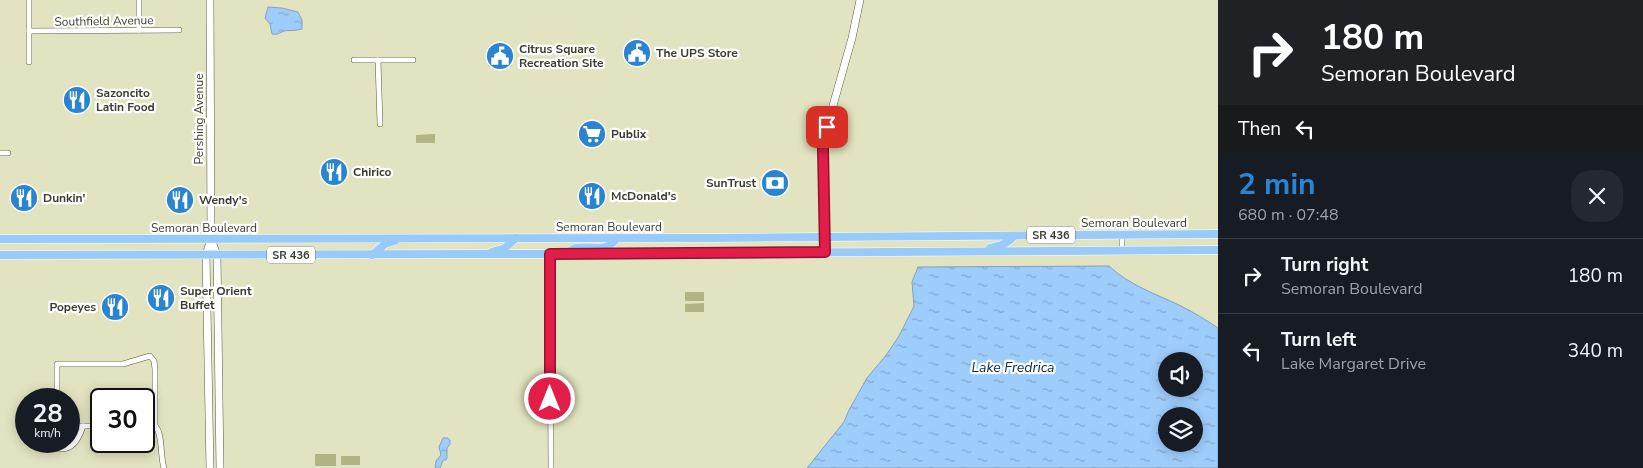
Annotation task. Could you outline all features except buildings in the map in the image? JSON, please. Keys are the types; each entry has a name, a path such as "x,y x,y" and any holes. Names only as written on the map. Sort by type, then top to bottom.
{"main road":[{"name":"Semoran Boulevard","path":"0,239 617,238 1218,234"},
{"path":"970,252 1001,246 1009,242 1014,236"},
{"path":"372,255 385,244 404,238"},
{"path":"486,255 505,248 516,238"},
{"path":"565,254 574,248 604,248 612,245 617,238"},
{"name":"SR 436","path":"0,256 1218,250"}],"street":[{"path":"28,62 29,0"},
{"path":"139,0 139,30"},
{"name":"Pershing Avenue","path":"210,0 211,239 206,255 210,468"},
{"path":"825,252 823,148 860,0"},
{"name":"Southfield Avenue","path":"29,31 179,30"},
{"path":"354,60 412,60"},
{"path":"378,60 380,124"},
{"path":"0,153 8,153"},
{"path":"1122,235 1122,251"},
{"name":"Pershing Avenue","path":"211,239 217,255 220,468"},
{"path":"550,254 551,468"},
{"path":"57,388 57,364 123,364 150,356 154,361 155,388"},
{"path":"80,434 83,426 90,426"},
{"path":"155,426 160,432 161,455 164,468"}],"green space":[{"path":"435,134 435,143 416,143 416,135"},
{"path":"685,292 704,292 704,301 685,301"},
{"path":"704,303 704,312 685,312 685,304"},
{"path":"315,454 336,454 336,466 315,466"},
{"path":"341,456 360,456 360,465 341,465"}],"water":[{"path":"268,7 298,12 302,20 302,29 272,34 270,24 265,18"},
{"name":"Lake Fredrica","path":"1109,266 1125,279 1143,289 1200,316 1218,328 1218,468 807,468 844,422 867,378 899,336 914,306 912,282 918,267"},
{"path":"443,438 450,440 447,448 447,458 443,460 440,468 435,468 436,461 441,455 439,447"}],"place":[{"name":"The UPS Store","path":"637,53"},
{"name":"Citrus Square Recreation Site","path":"500,56"},
{"name":"Sazoncito Latin Food","path":"77,100"},
{"name":"Publix","path":"592,134"},
{"name":"Chirico","path":"334,172"},
{"name":"SunTrust","path":"775,183"},
{"name":"McDonald's","path":"592,196"},
{"name":"Dunkin'","path":"24,198"},
{"name":"Wendy's","path":"180,200"},
{"name":"Super Orient Buffet","path":"161,298"},
{"name":"Popeyes","path":"115,307"}],"route":[{"path":"550,399 550,254 825,252 823,148 827,127"}]}
